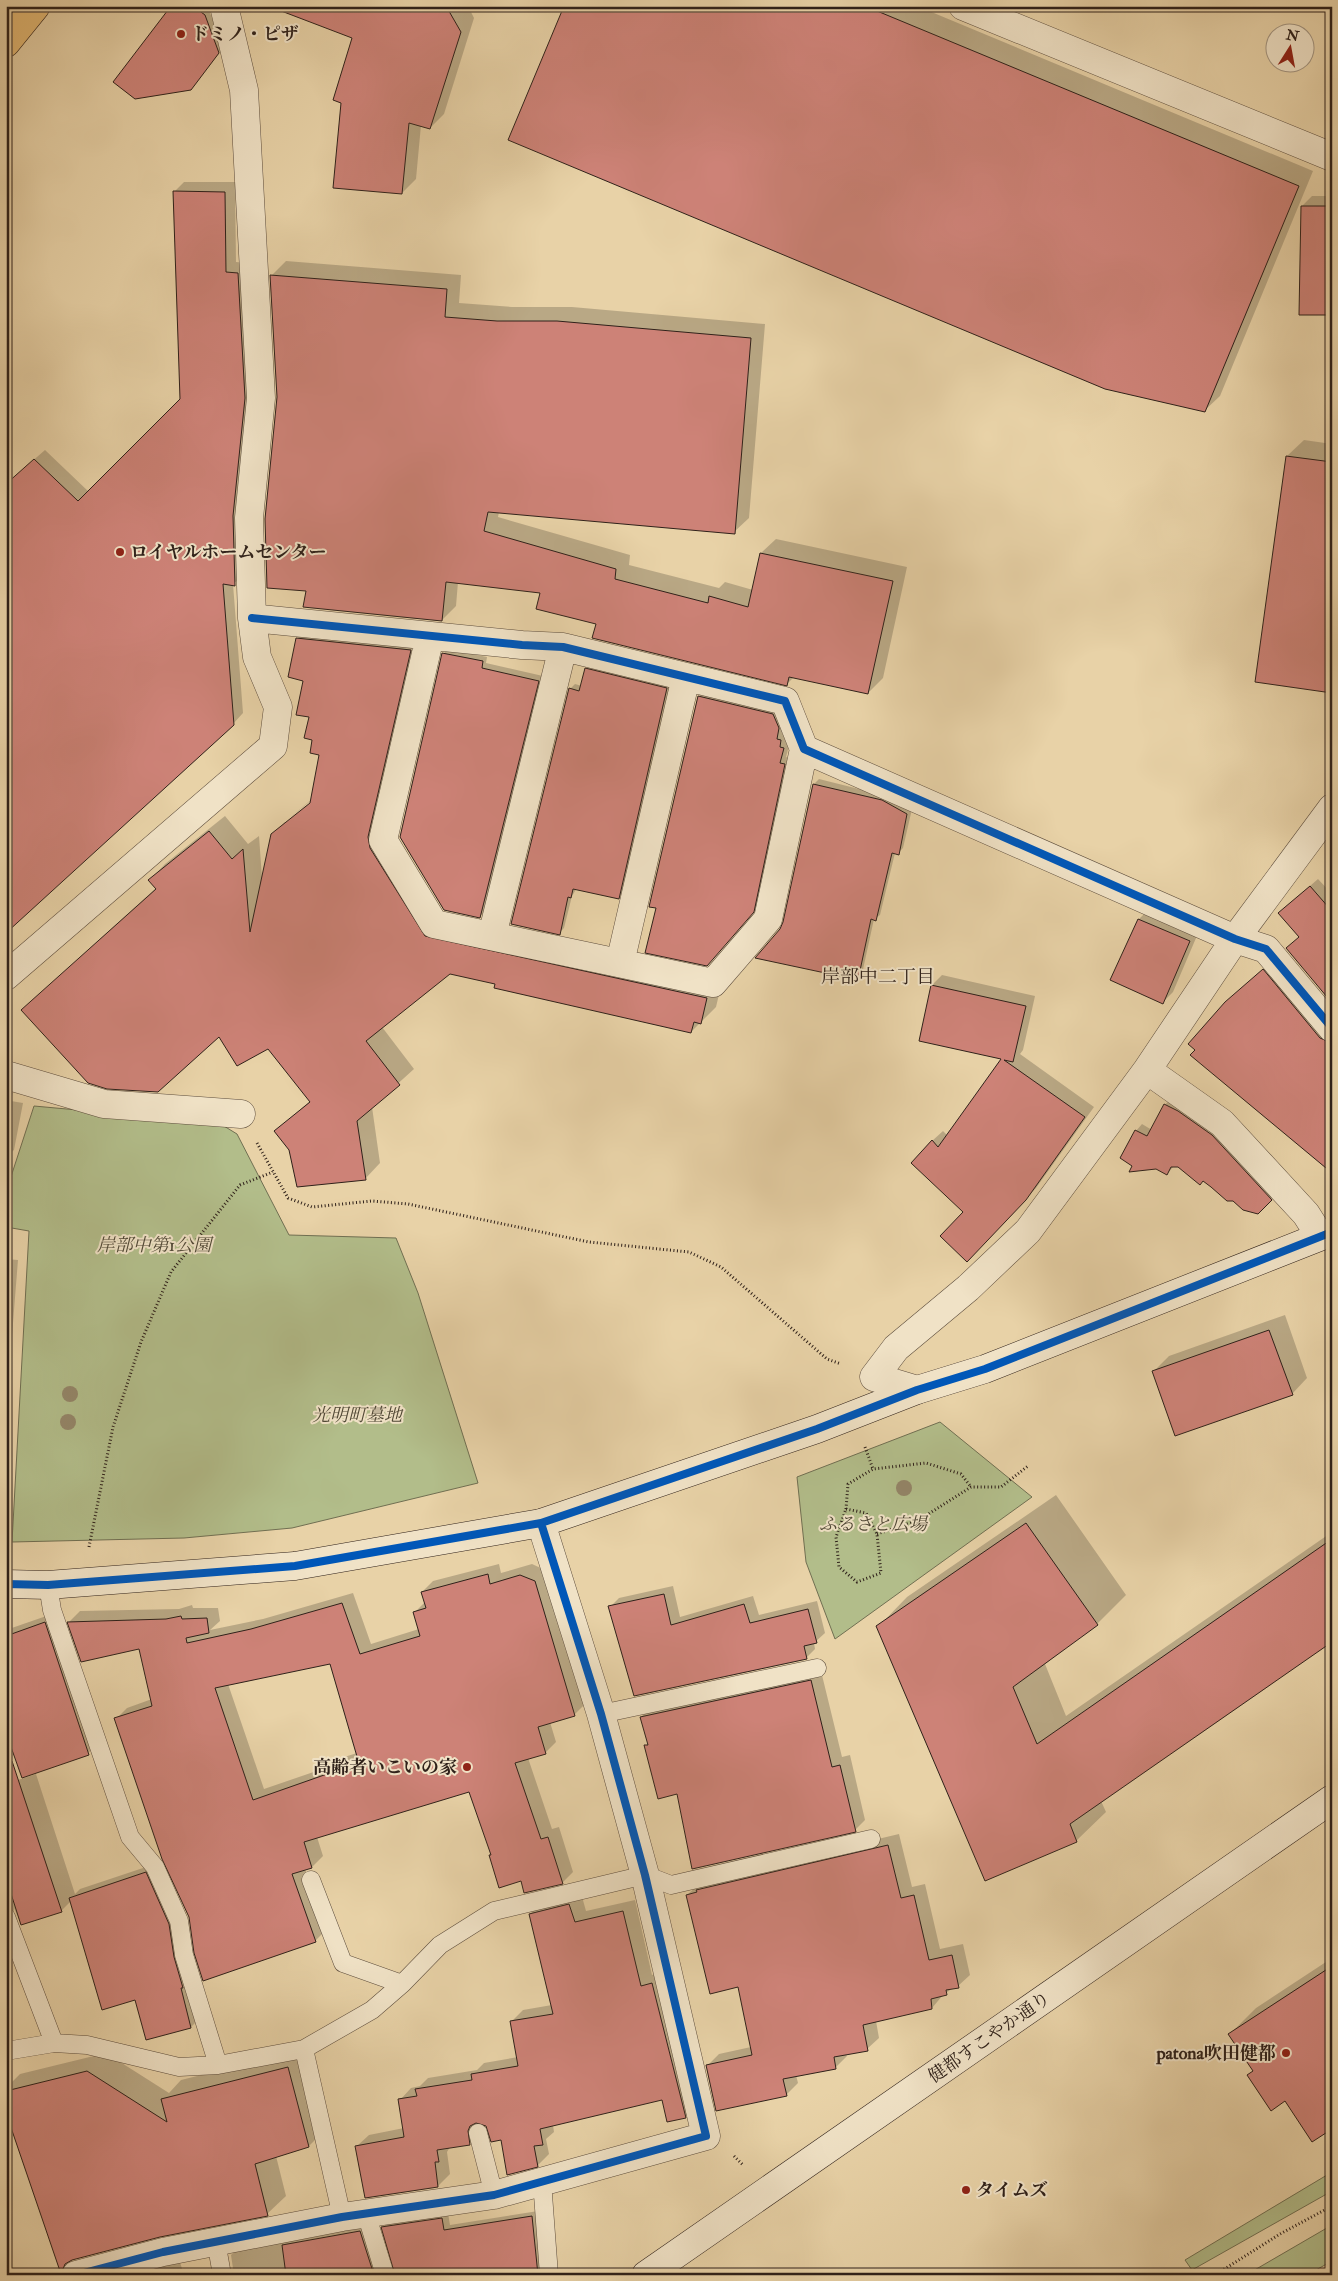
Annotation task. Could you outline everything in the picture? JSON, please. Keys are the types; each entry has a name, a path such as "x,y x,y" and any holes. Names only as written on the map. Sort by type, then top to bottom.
{"main road":[{"path":"6,43 36,6"}],"street":[{"path":"6,976 273,746 278,707 257,657 252,618 249,518 261,398 244,90 224,6"},
{"path":"963,6 1332,158"},
{"path":"252,618 522,645 563,647 785,701 804,749 768,919 713,983 434,924 383,840 430,636"},
{"path":"492,936 563,647"},
{"path":"620,963 686,678"},
{"path":"804,749 1236,939 1266,949 1332,1028"},
{"path":"917,1390 874,1377 896,1348 968,1288 1028,1231 1147,1070 1236,939 1332,808"},
{"path":"6,1584 48,1584 295,1566 541,1523 817,1429 917,1390 986,1368 1326,1234 1222,1123 1147,1070"},
{"path":"6,1075 104,1104 241,1114"},
{"path":"76,2275 163,2252 216,2241 354,2215 494,2195 706,2136 644,1875 601,1714 541,1523"},
{"name":"健都すこやか通り","path":"646,2275 1332,1799"}],"lane":[{"path":"48,1584 52,1610 130,1837 155,1867 179,1921 184,1955 218,2065"},
{"path":"601,1714 817,1668"},
{"path":"6,2051 54,2043 87,2045 179,2067 218,2065 304,2049 372,2010 402,1984 440,1944 494,1911 644,1875 671,1885 871,1838"},
{"path":"311,1880 343,1963 402,1984"},
{"path":"6,1917 54,2043"},
{"path":"304,2049 354,2215 385,2275"},
{"path":"478,2133 494,2195"},
{"path":"542,2181 548,2275"},
{"path":"216,2241 222,2275"}],"path":[{"path":"241,1114 288,1198 312,1207 372,1202 408,1204 589,1242 689,1252 720,1267 827,1359 874,1377"},
{"path":"88,1553 113,1427 141,1342 171,1272 240,1185 273,1172"},
{"path":"863,1439 873,1469"},
{"path":"846,1509 866,1513 877,1534 881,1573 857,1582 839,1567 836,1537 846,1509 848,1484 873,1469 926,1463 960,1474 971,1487"},
{"path":"877,1534 919,1520 971,1487 1001,1486 1028,1466"},
{"path":"1215,2275 1280,2234 1332,2206"}],"green space":[{"name":"岸部中第1公園","path":"34,1106 219,1123 237,1134 289,1235 396,1238 418,1293 478,1483 292,1528 184,1538 12,1542 29,1231 6,1227 6,1192"},
{"name":"ふるさと広場","path":"940,1422 1032,1497 835,1639 806,1562 797,1477"},
{"path":"1332,2172 1332,2191 1192,2270 1185,2260"},
{"path":"1332,2225 1332,2261 1307,2275 1246,2275"}],"building":[{"name":"ドミノ・ピザ","path":"171,6 193,6 205,15 219,53 191,90 135,99 113,82"},
{"path":"276,6 446,6 461,32 430,129 409,123 402,194 333,188 341,103 333,100 352,38 276,9"},
{"path":"564,6 865,6 1299,186 1205,412 1105,389 508,140"},
{"path":"173,191 225,192 226,272 238,273 245,398 233,516 235,586 223,584 234,725 6,933 6,484 34,459 78,501 180,399"},
{"path":"1301,206 1332,206 1332,315 1299,315"},
{"path":"270,275 447,289 445,317 497,321 557,321 751,338 735,534 488,512 484,531 616,569 615,579 708,603 709,596 748,607 760,553 893,581 868,694 789,677 787,686 592,638 596,624 536,609 540,593 446,582 442,621 303,607 306,591 267,588 265,519 277,397"},
{"path":"1286,456 1332,462 1332,693 1255,682"},
{"path":"296,638 411,650 368,837 370,848 425,936 707,998 701,1024 694,1022 691,1033 494,988 495,984 450,974 366,1041 400,1085 357,1121 366,1180 297,1187 289,1150 274,1131 310,1102 268,1049 237,1066 219,1037 158,1092 107,1089 88,1083 21,1010 156,889 148,880 209,831 232,859 243,849 250,932 271,834 310,803 319,755 310,753 312,740 304,738 309,717 296,715 303,681 288,677"},
{"path":"442,653 483,661 482,668 539,681 480,918 444,910 400,837"},
{"path":"585,668 667,688 619,899 573,889 571,898 568,897 560,935 511,924 569,688 579,691"},
{"path":"698,696 773,714 779,728 777,739 781,740 780,747 784,748 780,763 785,764 754,912 707,966 645,953 656,908 649,907"},
{"path":"813,784 882,800 907,814 899,855 892,853 876,921 871,919 858,980 755,958 780,929 783,922"},
{"path":"1310,886 1330,909 1332,908 1332,1003 1286,948 1299,937 1278,913"},
{"path":"1138,919 1190,941 1163,1004 1110,980"},
{"path":"1263,969 1320,1038 1332,1043 1332,1173 1190,1055 1195,1050 1188,1044 1225,1002"},
{"path":"931,985 1026,1006 1013,1062 1004,1060 1085,1117 1026,1200 967,1262 940,1236 963,1212 911,1163 932,1140 938,1147 1001,1059 919,1041"},
{"path":"1164,1104 1178,1111 1212,1135 1272,1200 1258,1214 1243,1210 1233,1201 1227,1201 1203,1181 1200,1185 1178,1167 1171,1167 1167,1175 1156,1169 1129,1172 1132,1166 1120,1158 1135,1130 1147,1136"},
{"path":"1269,1330 1293,1395 1175,1436 1152,1371"},
{"path":"1026,1523 1098,1625 1013,1687 1037,1744 1332,1539 1332,1642 1070,1824 1077,1842 985,1881 876,1626"},
{"path":"488,1574 490,1584 520,1575 535,1581 575,1716 538,1727 546,1754 515,1763 541,1839 548,1837 563,1884 524,1893 521,1881 499,1888 489,1855 491,1855 469,1792 304,1842 312,1868 292,1874 316,1942 203,1981 194,1953 189,1917 162,1859 114,1718 152,1706 139,1649 81,1662 67,1622 166,1619 181,1616 182,1619 207,1618 209,1633 186,1638 187,1643 251,1629 342,1603 360,1654 420,1636 413,1612 426,1608 421,1592","holes":["330,1664 358,1760 326,1770 327,1774 253,1800 215,1688"]},
{"path":"664,1594 671,1625 744,1604 750,1623 808,1609 817,1643 804,1646 807,1659 634,1696 608,1606"},
{"path":"45,1622 89,1755 22,1778 6,1733 6,1636"},
{"path":"811,1680 832,1767 840,1765 856,1832 692,1869 677,1794 658,1799 644,1745 648,1745 640,1717"},
{"path":"12,1761 62,1912 21,1925 6,1878 6,1762"},
{"path":"888,1845 901,1898 914,1895 929,1960 952,1955 959,1988 946,1990 947,1995 931,1999 932,2009 863,2025 868,2051 834,2057 836,2069 783,2079 787,2096 716,2111 706,2065 752,2055 738,1987 710,1994 686,1895 697,1892 696,1890"},
{"path":"146,1872 169,1924 174,1957 183,1988 181,1988 191,2028 146,2040 135,2000 102,2010 69,1898"},
{"path":"569,1904 575,1922 623,1911 641,1986 652,1983 686,2118 667,2122 662,2100 540,2129 543,2145 534,2146 538,2167 507,2175 501,2140 491,2142 486,2126 476,2123 470,2126 468,2131 470,2145 437,2150 439,2162 435,2162 438,2187 365,2198 355,2146 404,2137 398,2099 417,2096 415,2089 472,2080 471,2074 518,2066 510,2021 553,2014 529,1914"},
{"name":"patona吹田健都","path":"1332,1966 1332,2129 1312,2142 1285,2101 1271,2111 1247,2075 1253,2071 1228,2034"},
{"path":"288,2067 309,2147 255,2164 268,2216 160,2237 72,2260 65,2264 61,2274 6,2113 6,2091 87,2071 167,2122 161,2099"},
{"path":"532,2216 538,2275 395,2275 381,2227 442,2218 444,2230"},
{"path":"360,2231 374,2275 286,2275 282,2245"}],"cycle path":[{"path":"252,618 522,645 563,647 785,701 804,749 1235,939 1266,949 1332,1028"},
{"path":"6,1584 48,1585 295,1566 541,1523 817,1429 917,1390 985,1369 1332,1232"},
{"path":"76,2275 163,2252 342,2217 494,2195 706,2136 645,1875 601,1714 541,1523"}],"place":[{"name":"ドミノ・ピザ","path":"181,34"},
{"name":"ロイヤルホームセンター","path":"120,552"},
{"name":"高齢者いこいの家","path":"467,1767"},
{"name":"patona吹田健都","path":"1286,2053"},
{"name":"タイムズ","path":"966,2190"}],"district":[{"name":"岸部中二丁目","path":"878,976"}],"park label":[{"name":"光明町墓地","path":"357,1415"}]}
